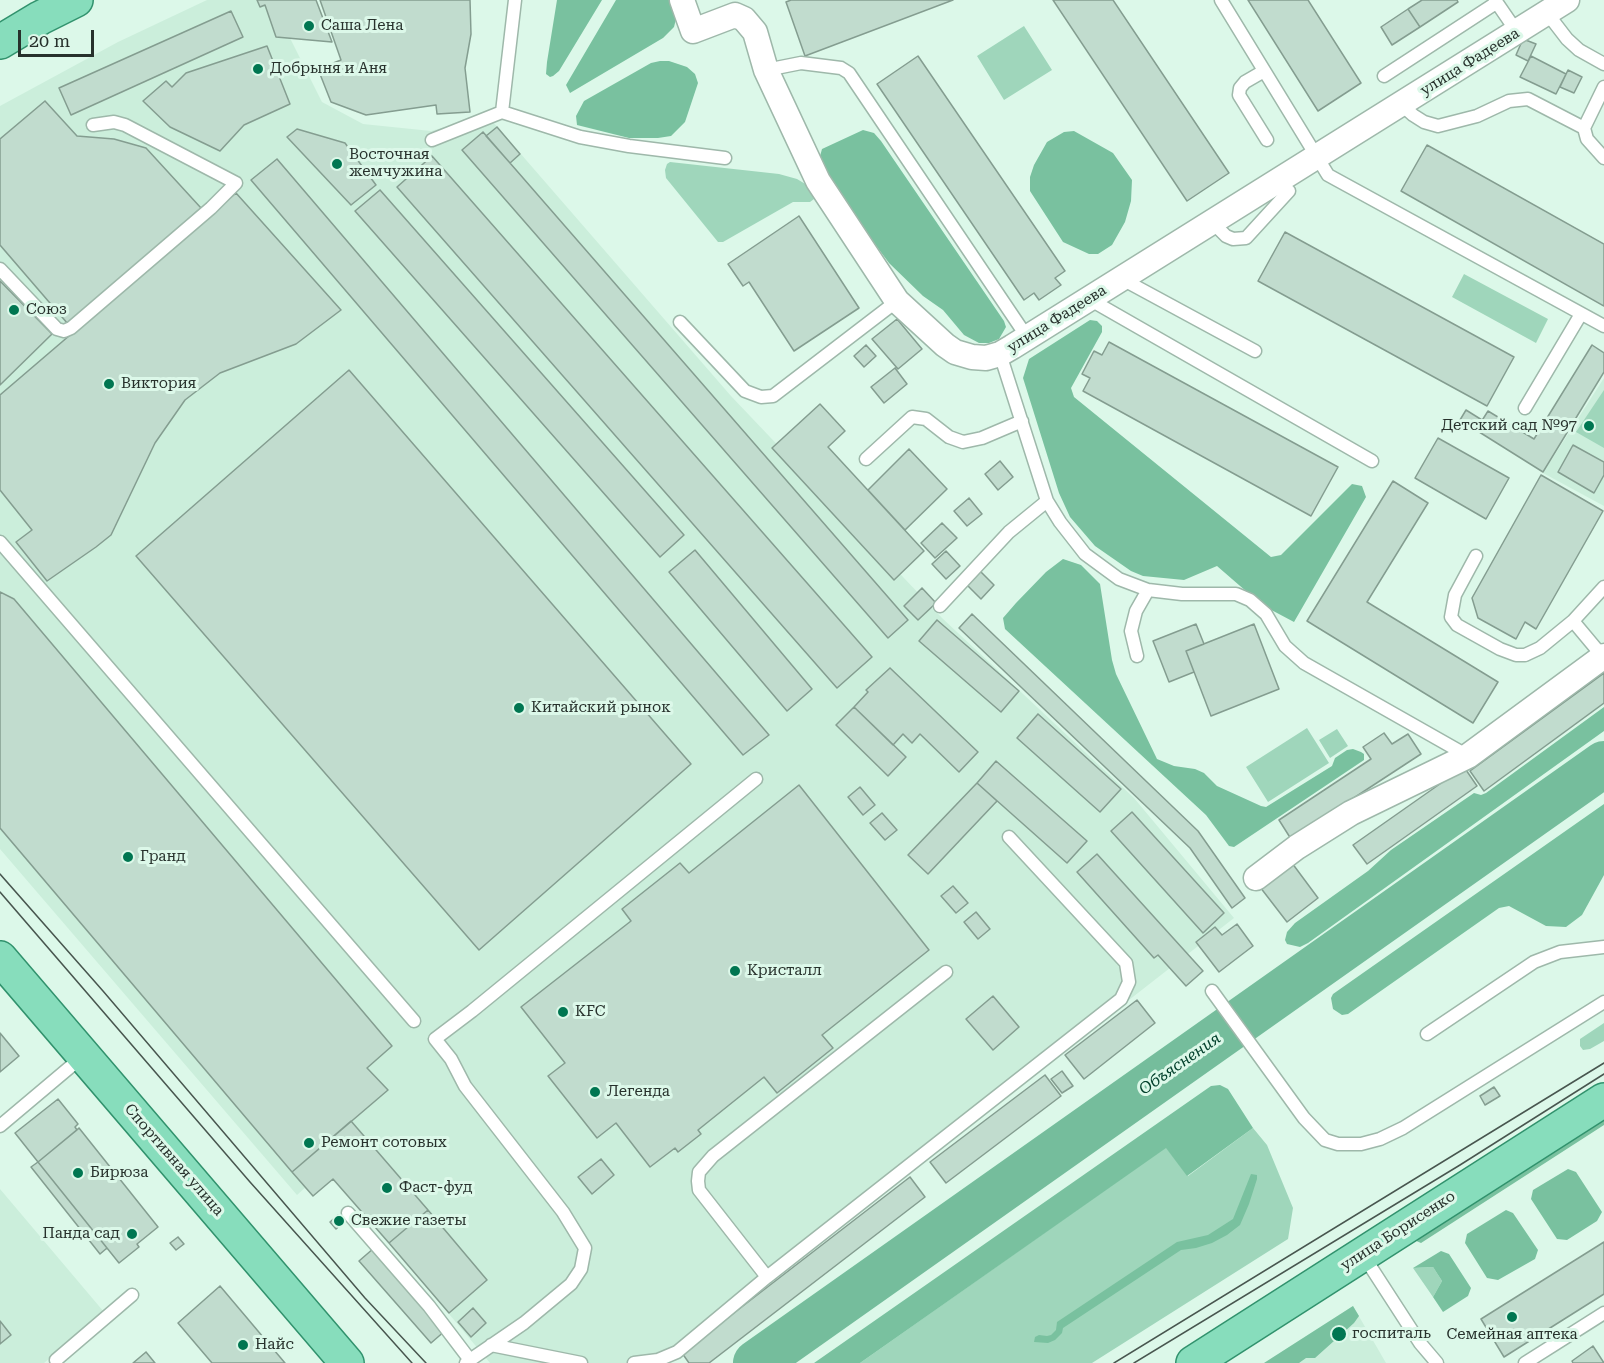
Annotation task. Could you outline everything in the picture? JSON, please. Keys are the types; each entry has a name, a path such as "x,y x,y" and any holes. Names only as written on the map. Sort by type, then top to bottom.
{"main road":[{"path":"0,42 76,0"},
{"name":"Спортивная улица","path":"0,958 347,1363"},
{"name":"улица Борисенко","path":"1193,1363 1604,1101"}],"street":[{"path":"685,9 736,0"},
{"name":"улица Фадеева","path":"685,9 693,31 735,15 744,20 755,32 766,70 818,181 897,301 926,330 956,352 986,358 1000,354 1122,279 1557,6"},
{"path":"1256,878 1351,813 1468,756 1603,656"}],"lane":[{"path":"502,112 515,0"},
{"path":"1221,0 1328,175 1604,326"},
{"path":"1384,76 1496,1 1516,32"},
{"path":"1557,6 1567,39 1579,50 1604,64"},
{"path":"766,70 801,63 840,68 849,73 1027,337"},
{"path":"1264,71 1245,82 1240,88 1239,95 1267,140"},
{"path":"1604,87 1584,128 1587,139 1604,158"},
{"path":"1402,105 1424,122 1438,126 1477,116 1509,101 1528,99 1584,128"},
{"path":"432,140 502,112 580,137 629,146 725,158"},
{"path":"0,269 57,329 71,328 236,183 125,125 114,122 93,125"},
{"path":"1212,222 1233,239 1246,238 1289,191"},
{"path":"1122,279 1255,351"},
{"path":"1089,299 1372,461"},
{"path":"680,322 745,391 761,397 773,396 897,301"},
{"path":"1525,408 1581,314"},
{"path":"1000,354 1047,501 1085,554 1119,579 1148,590 1182,594 1236,594 1250,600 1266,614 1285,646 1304,663 1468,756"},
{"path":"866,459 912,417 926,419 950,437 963,442 982,438 1022,421"},
{"path":"940,606 1009,532 1047,501"},
{"path":"0,542 414,1021"},
{"path":"1476,556 1455,595 1451,617 1457,625 1500,649 1516,655 1526,655 1540,648 1573,621 1604,587"},
{"path":"1137,656 1131,631 1136,612 1148,590"},
{"path":"1573,621 1603,656"},
{"path":"348,1212 429,1306 468,1362 524,1323 571,1284 581,1269 585,1248 563,1212 465,1086 451,1059 435,1039 756,779"},
{"path":"634,1363 658,1360 677,1352 767,1277 1121,999 1129,982 1126,963 1009,837"},
{"path":"1427,1034 1534,962 1560,952 1604,946"},
{"path":"767,1277 699,1190 699,1172 713,1156 946,972"},
{"path":"1212,991 1297,1109 1325,1140 1338,1144 1361,1144 1380,1139 1403,1128 1604,1002"},
{"path":"0,1126 84,1055"},
{"path":"1362,1254 1420,1343 1437,1363"},
{"path":"56,1360 132,1295"},
{"path":"1524,1363 1604,1313"},
{"path":"491,1345 581,1363"}],"shaded area":[{"name":"Китайский рынок","path":"207,0 271,0 322,102 363,124 431,131 487,115 731,396 942,618 1134,798 1234,918 664,1363 490,1363 327,1168 297,1195 0,849 0,106 118,42"},
{"path":"1024,26 1052,70 1004,100 977,56"},
{"path":"670,162 779,174 797,179 812,188 814,199 810,202 793,202 723,242 718,242 666,178 665,170"},
{"path":"1464,274 1548,319 1536,343 1452,297"},
{"name":"Детский сад №97","path":"1604,378 1604,506 1543,473"},
{"path":"1604,390 1604,448 1576,432"},
{"path":"1307,728 1329,763 1268,802 1246,767"},
{"path":"1337,729 1348,746 1330,758 1319,740"},
{"path":"1604,1023 1604,1041 1590,1049 1583,1050 1580,1046 1580,1039"},
{"path":"1253,1128 1267,1145 1293,1208 1288,1239 1092,1363 860,1363 1166,1147 1188,1176"},
{"path":"0,1189 104,1312 44,1363 0,1363"},
{"path":"1433,1267 1442,1281 1433,1297 1413,1268"},
{"name":"госпиталь","path":"1353,1306 1386,1363 1264,1363"}],"green space":[{"path":"557,0 602,0 559,71 550,77 546,74 547,62"},
{"path":"616,0 670,0 676,19 674,27 663,38 570,93 566,85"},
{"path":"669,61 687,67 695,74 698,83 685,122 671,136 629,138 577,125 576,116 584,101 651,63"},
{"path":"863,130 874,133 881,141 1004,321 1006,327 999,339 989,343 979,343 964,335 943,310 923,296 889,263 853,215 819,160 822,149"},
{"path":"1074,131 1113,153 1132,180 1131,201 1125,222 1112,245 1098,254 1089,254 1063,242 1030,191 1030,177 1034,165 1047,142 1064,132"},
{"path":"1090,320 1097,321 1102,326 1102,332 1071,388 1074,397 1271,557 1281,555 1352,484 1362,486 1366,497 1294,622 1262,605 1217,566 1184,580 1143,576 1131,571 1095,546 1070,517 1059,493 1023,378 1029,359"},
{"path":"1063,559 1081,565 1100,584 1116,674 1157,759 1174,766 1195,769 1204,773 1217,786 1266,807 1332,766 1335,758 1347,750 1353,749 1361,752 1364,754 1364,760 1234,847 1229,846 1206,815 1005,629 1003,618 1046,572"},
{"path":"1604,707 1604,731 1308,943 1300,947 1287,944 1285,940 1287,932 1295,923 1368,871 1391,850 1474,793 1481,795 1486,793"},
{"path":"1604,804 1604,875 1582,915 1566,927 1546,926 1509,906 1499,908 1348,1014 1342,1015 1333,1009 1331,998 1333,994"},
{"path":"1220,1085 1228,1089 1253,1128 1187,1176 1166,1148 860,1363 814,1363 1211,1086"},
{"path":"1604,1115 1604,1125 1421,1243 1414,1240"},
{"path":"1568,1169 1576,1172 1602,1212 1597,1221 1567,1240 1557,1239 1531,1199 1533,1190"},
{"path":"1251,1174 1257,1175 1257,1179 1240,1225 1212,1243 1181,1250 1063,1328 1062,1333 1055,1340 1048,1343 1034,1342 1035,1337 1039,1335 1051,1335 1056,1330 1057,1322 1177,1242 1208,1235 1233,1219"},
{"path":"1506,1210 1513,1213 1538,1250 1535,1259 1498,1280 1487,1278 1465,1243 1467,1234"},
{"path":"1441,1251 1449,1254 1471,1288 1468,1296 1443,1312 1433,1297 1442,1281 1433,1267 1413,1268"},
{"path":"1353,1306 1359,1316 1354,1323 1315,1358 1306,1358 1299,1363 1264,1363"}],"building":[{"path":"257,0 316,0 332,42 276,37 265,5 260,7"},
{"path":"320,0 470,0 471,34 465,68 470,112 437,114 436,105 366,115 331,102 318,69 341,60"},
{"path":"791,0 953,0 805,56 786,2"},
{"path":"1053,0 1113,0 1229,173 1187,201"},
{"path":"1248,0 1308,0 1361,83 1318,111"},
{"path":"1422,0 1457,0 1458,2 1420,27 1408,9"},
{"path":"1408,9 1420,27 1392,45 1381,27"},
{"path":"231,11 243,37 71,115 59,88"},
{"path":"1523,39 1536,44 1528,61 1516,55"},
{"path":"267,46 290,104 244,125 220,151 170,127 143,101 166,81 172,87 186,73"},
{"path":"918,56 1065,271 1055,278 1061,285 1039,300 1034,293 1024,300 877,84"},
{"path":"1531,56 1566,74 1556,94 1520,77"},
{"path":"1568,70 1582,77 1574,93 1560,87"},
{"path":"45,101 77,136 114,139 146,148 201,208 68,324 0,245 0,139"},
{"path":"497,127 520,154 510,163 486,136"},
{"name":"Восточная жемчужина","path":"297,129 345,143 376,185 351,205 287,137"},
{"path":"483,132 908,620 888,638 462,150"},
{"path":"1427,145 1604,244 1604,306 1401,191"},
{"path":"432,156 872,657 837,688 397,187"},
{"path":"277,159 769,735 743,755 251,180"},
{"path":"380,190 684,535 660,557 355,211"},
{"name":"Виктория","path":"236,193 341,310 296,344 220,373 185,400 155,443 111,535 47,581 16,542 32,530 0,490 0,395"},
{"path":"799,216 859,308 794,351 749,282 743,286 728,264"},
{"path":"1285,232 1514,357 1487,406 1258,281"},
{"name":"Союз","path":"0,281 52,334 0,385"},
{"path":"897,319 922,349 898,369 872,339"},
{"path":"1109,342 1338,467 1311,516 1083,391 1090,378 1082,374 1094,351 1102,355"},
{"path":"866,345 876,356 864,367 854,356"},
{"path":"1592,345 1604,353 1604,372 1543,472 1476,430 1488,411 1534,439"},
{"path":"895,368 907,384 884,403 871,387"},
{"path":"349,370 691,764 479,950 136,556"},
{"path":"820,404 845,431 828,447 924,551 894,580 772,448"},
{"path":"1466,410 1482,420 1476,430 1460,420"},
{"path":"1438,438 1509,478 1486,519 1415,478"},
{"path":"1573,445 1604,462 1604,475 1594,493 1558,472"},
{"path":"909,449 947,489 905,530 868,490"},
{"path":"1000,461 1013,477 998,490 985,474"},
{"path":"1541,475 1603,511 1536,629 1525,622 1516,639 1478,618 1472,598"},
{"path":"1393,481 1428,503 1367,602 1498,682 1473,723 1307,621"},
{"path":"969,498 982,514 967,526 954,511"},
{"path":"942,523 957,538 935,558 921,543"},
{"path":"695,550 812,689 787,711 669,572"},
{"path":"946,551 960,566 946,579 932,564"},
{"path":"980,571 994,585 981,599 966,584"},
{"path":"922,588 936,603 918,620 904,606"},
{"name":"Гранд","path":"0,592 14,599 392,1046 367,1068 388,1090 292,1172 0,828"},
{"path":"972,614 1198,831 1245,898 1232,908 1190,848 959,628"},
{"path":"937,620 1019,691 1001,712 919,641"},
{"path":"1196,624 1204,644 1186,651 1194,672 1169,682 1153,641"},
{"path":"1254,624 1279,689 1211,716 1186,651"},
{"path":"890,668 978,752 959,772 920,734 912,743 903,734 893,745 854,707 868,692 866,690"},
{"path":"1604,673 1604,703 1484,791 1470,771"},
{"path":"854,707 906,757 888,776 836,725"},
{"path":"1038,714 1121,789 1100,812 1017,738"},
{"path":"1384,733 1392,744 1408,734 1421,754 1291,839 1279,820 1371,759 1363,747"},
{"path":"996,761 1087,841 1067,863 977,783"},
{"path":"1464,767 1477,786 1367,864 1353,845"},
{"path":"977,783 997,801 928,874 908,855"},
{"name":"Кристалл","path":"799,785 929,950 822,1035 833,1048 777,1093 764,1077 698,1130 701,1134 678,1152 675,1148 650,1167 616,1123 597,1138 548,1076 565,1063 521,1007 631,921 622,909 680,863 689,873"},
{"path":"860,787 875,805 863,815 848,797"},
{"path":"1132,812 1224,913 1203,933 1111,831"},
{"path":"882,813 897,830 885,840 870,823"},
{"path":"1097,854 1203,971 1186,986 1158,955 1154,958 1077,872"},
{"path":"1292,863 1318,898 1287,922 1260,887"},
{"path":"953,886 968,903 956,913 941,896"},
{"path":"976,912 990,929 978,939 964,922"},
{"path":"1237,924 1253,946 1219,972 1196,942 1215,927 1222,935"},
{"path":"993,996 1019,1027 993,1050 966,1019"},
{"path":"1137,1000 1155,1023 1084,1079 1065,1055"},
{"path":"0,1033 19,1056 0,1072"},
{"path":"1062,1071 1073,1086 1062,1093 1051,1079"},
{"path":"1045,1075 1061,1096 946,1183 930,1162"},
{"path":"1494,1087 1500,1096 1485,1105 1480,1096"},
{"path":"58,1099 78,1124 75,1127 77,1130 38,1162 15,1133"},
{"path":"351,1121 428,1210 389,1243 333,1179 313,1196 292,1172"},
{"path":"79,1128 158,1227 137,1244 139,1247 119,1263 38,1162"},
{"path":"601,1159 614,1175 592,1194 578,1177"},
{"path":"38,1162 107,1248 100,1254 31,1167"},
{"path":"910,1177 925,1197 709,1363 689,1363 682,1353"},
{"path":"428,1210 487,1280 449,1313 389,1243"},
{"path":"338,1215 344,1222 336,1229 330,1222"},
{"path":"178,1237 184,1244 176,1250 170,1243"},
{"path":"1604,1242 1604,1294 1504,1357 1481,1319"},
{"path":"374,1248 446,1330 431,1343 359,1261"},
{"path":"220,1286 285,1363 212,1363 178,1323"},
{"path":"473,1308 486,1323 471,1337 458,1322"},
{"path":"0,1321 11,1335 0,1344"},
{"path":"1593,1346 1604,1363 1573,1363 1572,1361"},
{"path":"146,1352 155,1363 133,1363"}],"waterway":[{"name":"Объяснения","path":"756,1363 1604,764"}],"tram line":[{"path":"0,874 365,1298 426,1363"},
{"path":"0,892 250,1182 412,1363"},
{"path":"1114,1363 1604,1063"},
{"path":"1134,1363 1460,1165 1604,1074"}],"place":[{"name":"Саша Лена","path":"309,26"},
{"name":"Добрыня и Аня","path":"258,69"},
{"name":"Восточная жемчужина","path":"337,164"},
{"name":"Союз","path":"14,310"},
{"name":"Виктория","path":"109,384"},
{"name":"Детский сад №97","path":"1589,426"},
{"name":"Китайский рынок","path":"519,708"},
{"name":"Гранд","path":"128,857"},
{"name":"Кристалл","path":"735,971"},
{"name":"KFC","path":"563,1012"},
{"name":"Легенда","path":"595,1092"},
{"name":"Ремонт сотовых","path":"309,1143"},
{"name":"Бирюза","path":"78,1173"},
{"name":"Фаст-фуд","path":"387,1188"},
{"name":"Свежие газеты","path":"339,1221"},
{"name":"Панда сад","path":"132,1234"},
{"name":"Семейная аптека","path":"1512,1317"},
{"name":"госпиталь","path":"1339,1334"},
{"name":"Найс","path":"243,1345"}]}
